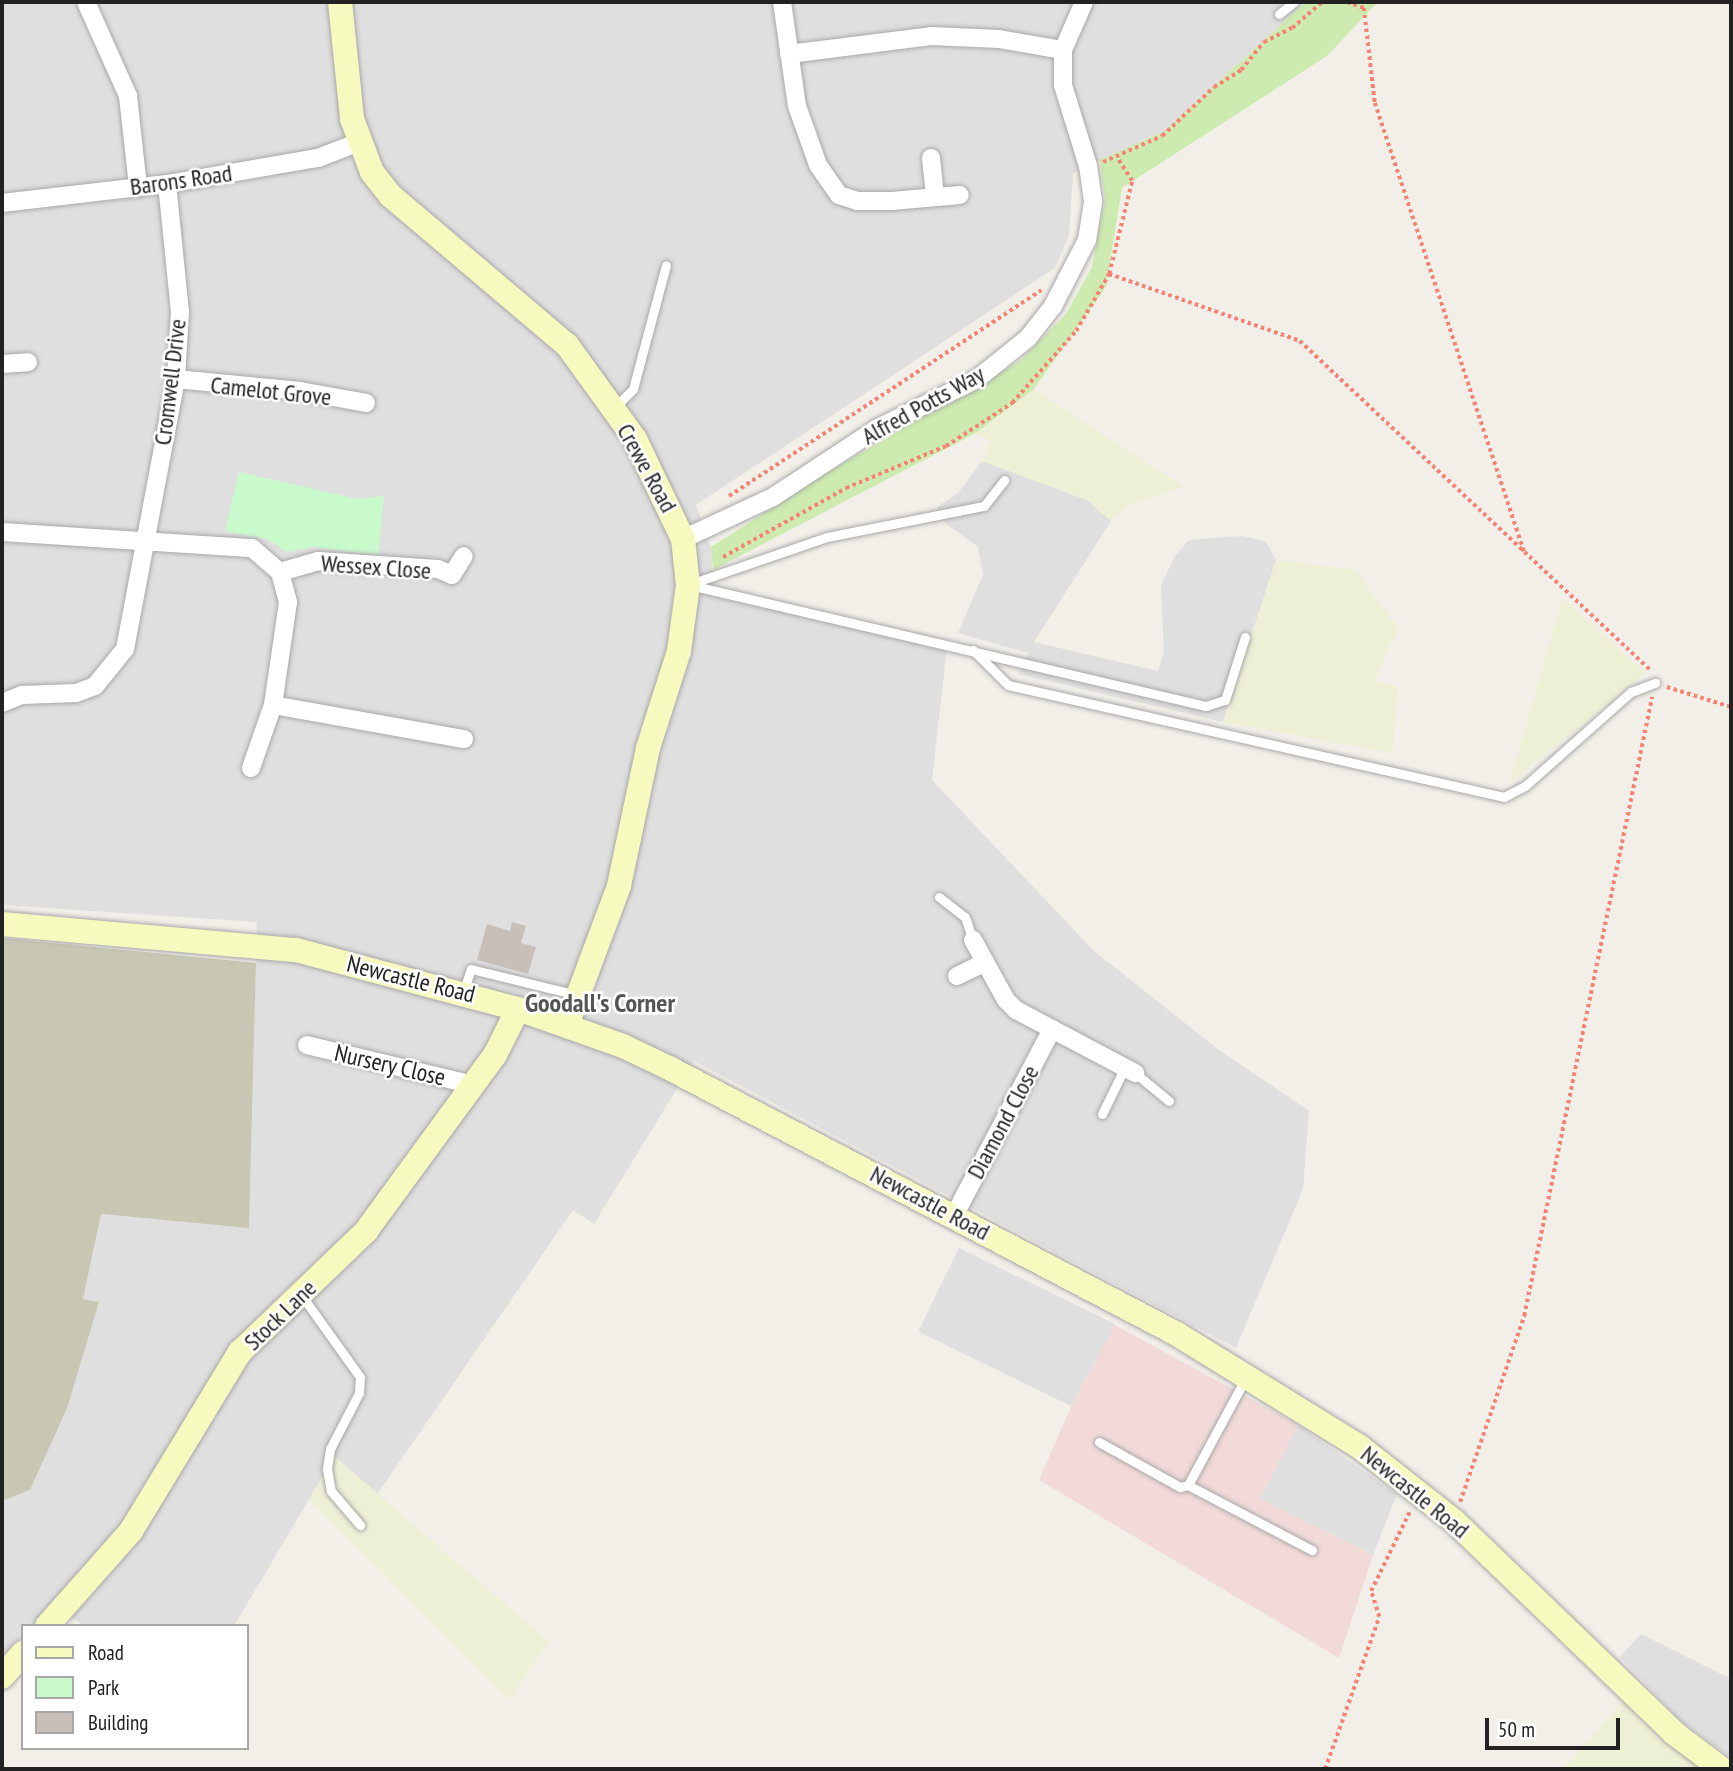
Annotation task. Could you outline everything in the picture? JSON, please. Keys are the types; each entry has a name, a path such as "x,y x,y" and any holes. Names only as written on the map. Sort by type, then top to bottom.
{"main road":[{"name":"Crewe Road","path":"340,2 357,143 391,196 567,345 614,408 650,466 683,540 689,578 679,651 648,748 619,886 567,1025"},
{"name":"Newcastle Road","path":"2,924 296,950 463,992 518,1009 567,1025 669,1068 955,1214 1177,1334 1360,1447 1420,1491 1454,1521 1674,1733 1720,1769"},
{"name":"Stock Lane","path":"49,1624 131,1531 240,1352 366,1231 505,1039 518,1009"},
{"path":"2,1677 21,1655"}],"street":[{"path":"86,2 128,96 138,187"},
{"path":"782,2 789,54 809,145 826,182 839,195 857,201 960,195"},
{"name":"Alfred Potts Way","path":"683,540 773,497 878,428 977,379 1028,338 1073,272 1087,240 1093,201 1088,166 1063,85 1063,50 1084,2"},
{"path":"789,54 931,36 999,39 1063,50"},
{"name":"Barons Road","path":"2,203 167,184 318,158 357,143"},
{"path":"931,158 935,197"},
{"name":"Cromwell Drive","path":"2,703 22,695 76,693 95,686 110,672 125,649 176,379 180,312 167,184"},
{"path":"2,364 28,362"},
{"name":"Camelot Grove","path":"176,379 300,391 366,403"},
{"path":"2,532 145,538 252,548 280,572"},
{"name":"Wessex Close","path":"251,768 272,705 288,602 280,572 318,561 438,569 452,575 464,556"},
{"path":"272,705 464,739"},
{"path":"973,940 1006,1000 1052,1029 1130,1070"},
{"path":"957,976 984,963"},
{"name":"Diamond Close","path":"955,1214 1052,1029"},
{"name":"Nursery Close","path":"307,1045 473,1085"}],"lane":[{"path":"1279,14 1294,2"},
{"path":"614,408 633,389 666,265"},
{"path":"689,578 827,537 984,506 1004,480"},
{"path":"689,578 1206,706 1225,700 1245,636"},
{"path":"974,650 1008,685 1504,797 1525,786 1631,692 1655,683"},
{"path":"939,897 965,917 973,940"},
{"path":"463,992 471,969 580,996"},
{"path":"1102,1114 1130,1070 1169,1101"},
{"path":"301,1294 360,1377 359,1392 330,1449 327,1469 331,1491 360,1525"},
{"path":"1188,1485 1246,1378"},
{"path":"1100,1442 1180,1487 1188,1485 1312,1550"}],"path":[{"path":"1088,166 1117,158 1162,136 1214,87 1241,70 1264,42 1292,28 1322,2"},
{"path":"1347,2 1364,8 1376,103 1526,557"},
{"path":"689,578 846,488 946,446 1013,402 1076,331 1109,274 1132,181 1117,158"},
{"path":"718,504 1073,272"},
{"path":"1109,274 1300,341 1526,557 1650,667 1655,683 1524,1316 1454,1521"},
{"path":"1655,683 1731,707"},
{"path":"1325,1769 1380,1617 1371,1591 1420,1491"}],"shaded area":[{"path":"2,2 1306,2 1164,131 1073,173 1069,236 1055,268 696,505 711,547 714,597 947,647 932,780 1094,951 1219,1050 1309,1111 1303,1189 1236,1348 694,1061 594,1224 573,1210 376,1496 334,1457 235,1624 82,1624 54,1607 36,1624 21,1624 21,1638 2,1656 2,1501 30,1490 99,1303 82,1300 101,1214 249,1227 257,922 2,905"},
{"path":"1034,389 1184,486 1127,506 1111,521 1087,500 982,461 990,441 976,433"},
{"path":"982,461 1087,500 1111,521 1034,642 1158,671 1164,653 1161,585 1175,556 1189,540 1241,536 1265,541 1276,560 1223,722 1018,674 1028,653 958,633 983,575 978,547 945,523 937,507 958,493"},
{"path":"1276,560 1355,570 1398,628 1375,680 1398,687 1393,753 1223,722"},
{"path":"1562,599 1646,673 1510,782"},
{"path":"2,938 256,963 249,1228 101,1214 83,1299 99,1302 67,1408 30,1490 2,1501"},
{"path":"959,1248 1115,1324 1075,1408 918,1332"},
{"path":"1115,1325 1298,1425 1260,1499 1373,1555 1339,1658 1039,1480 1074,1400"},
{"path":"1298,1425 1397,1494 1373,1555 1260,1499"},
{"path":"334,1456 549,1642 509,1699 309,1500"},
{"path":"1641,1634 1731,1679 1731,1757 1681,1721 1620,1657"},
{"path":"1625,1699 1703,1769 1563,1769"}],"green space":[{"path":"1306,2 1378,2 1327,56 1122,188 1106,287 1034,389 976,433 713,570 711,547 828,472 1020,361 1066,314 1092,267 1105,200 1100,160 1164,131"},
{"path":"239,472 357,499 384,496 378,555 313,547 287,552 267,539 225,531"}],"building":[{"path":"512,922 526,926 521,943 536,947 528,974 477,960 487,924 510,931"}],"district":[{"name":"Goodall's Corner","path":"600,1003"}]}
